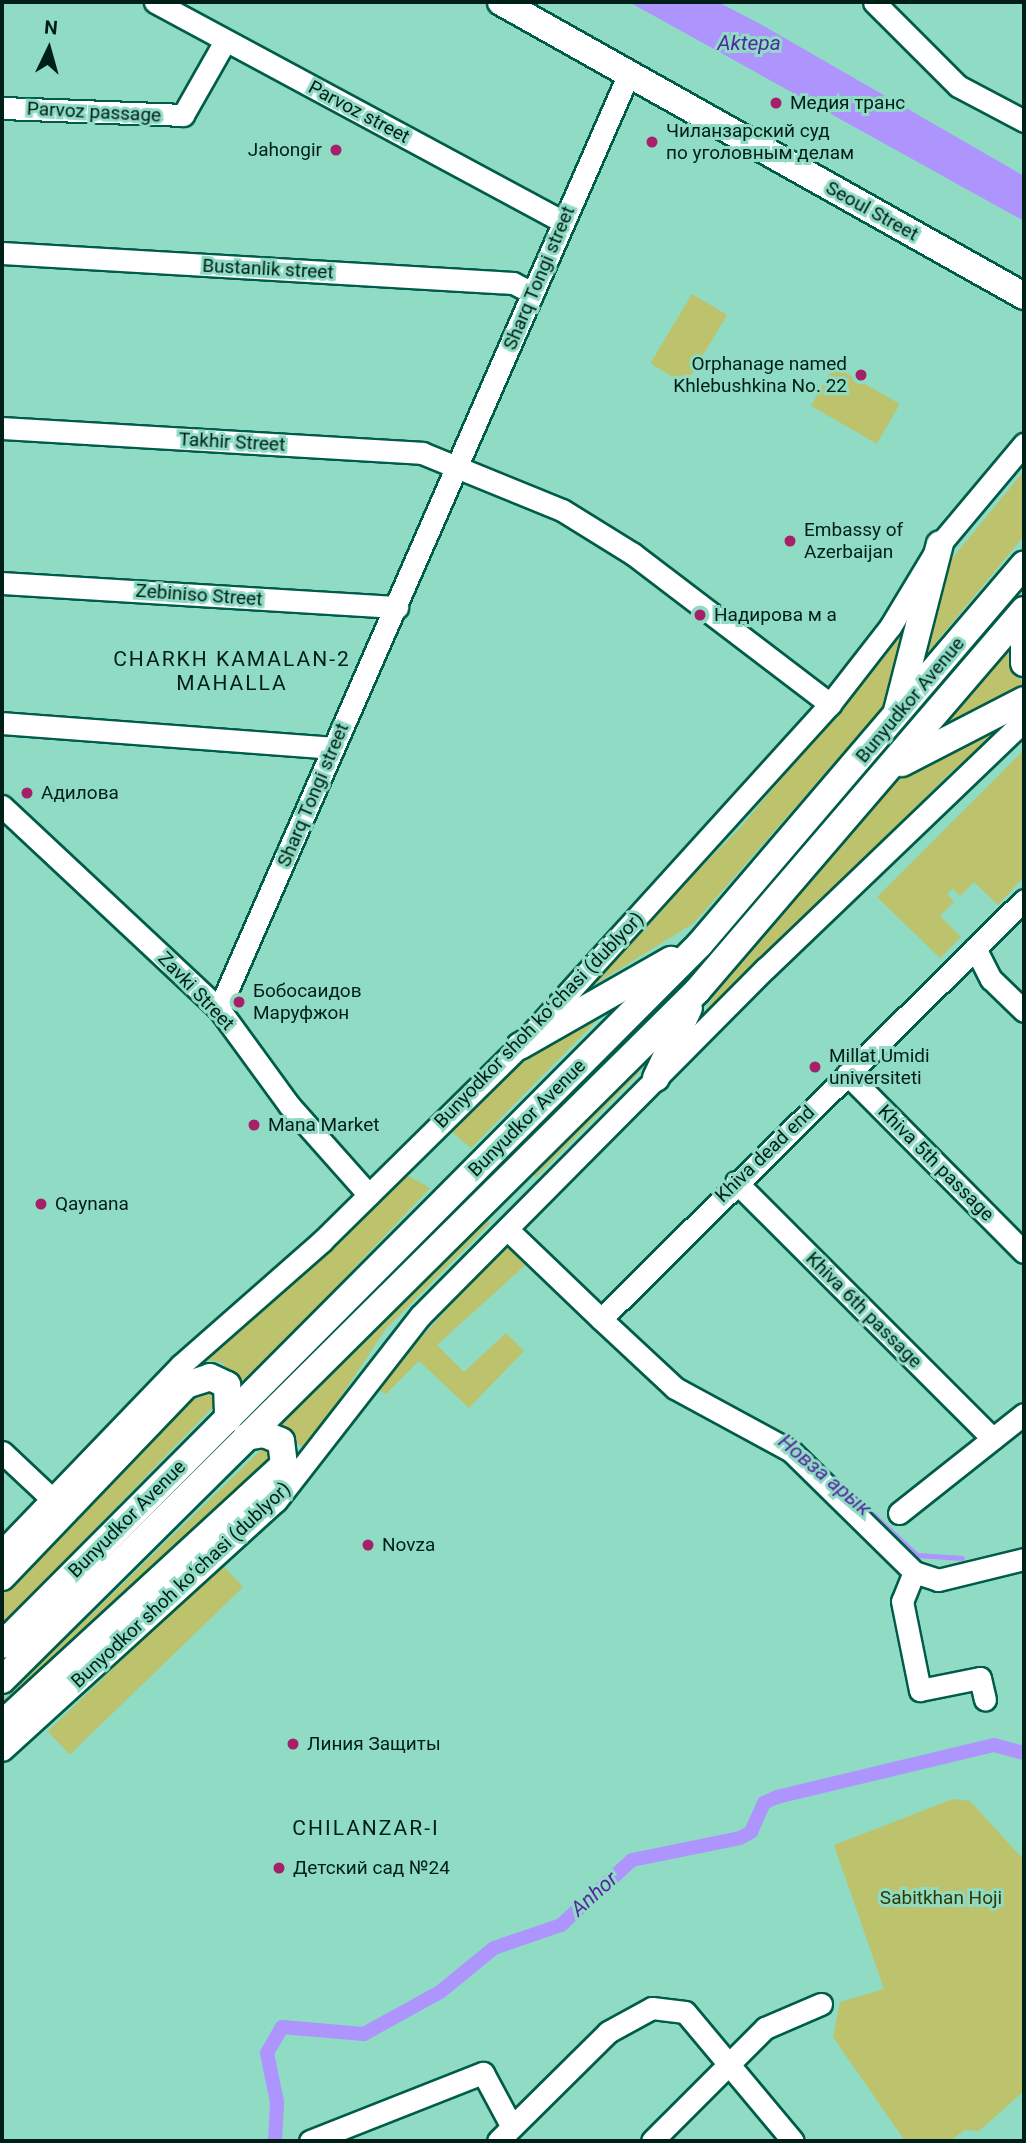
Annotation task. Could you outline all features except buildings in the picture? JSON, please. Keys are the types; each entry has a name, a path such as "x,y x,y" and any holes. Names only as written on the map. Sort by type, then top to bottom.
{"main road":[{"name":"Seoul Street","path":"501,2 1024,296"},
{"name":"Seoul Street","path":"531,2 628,75 1024,283"},
{"path":"895,719 940,544"},
{"name":"Bunyudkor Avenue","path":"237,1428 700,944 1024,565"},
{"name":"Bunyudkor Avenue","path":"2,1645 169,1495 697,991 891,769 1024,610"},
{"path":"1024,619 1024,663"},
{"path":"891,769 1024,700"},
{"path":"520,1046 700,944"},
{"path":"656,1078 697,991"},
{"path":"2,1577 186,1385 210,1377 227,1385 237,1428 281,1441 284,1465 2,1724"},
{"name":"Bunyudkor Avenue","path":"2,1680 169,1495"}],"street":[{"name":"Parvoz street","path":"155,2 563,222"},
{"path":"874,2 908,29 958,86 1024,121"},
{"name":"Parvoz passage","path":"2,108 183,116 225,41"},
{"name":"Sharq Tongi street","path":"219,1009 331,748 460,466 628,75"},
{"name":"Bustanlik street","path":"2,253 513,283 533,293"},
{"name":"Takhir Street","path":"2,428 422,453 460,466"},
{"name":"Bunyodkor shoh koʻchasi (dublyor)","path":"2,1551 9,1527 51,1498 181,1365 369,1195 520,1046 830,704 890,627 940,544 1024,444"},
{"path":"460,466 542,499 633,554 830,704"},
{"name":"Zebiniso Street","path":"2,583 397,607"},
{"name":"Bunyodkor shoh koʻchasi (dublyor)","path":"2,1749 276,1501 412,1326 656,1078 1024,721"},
{"path":"2,723 331,748"},
{"name":"Zavki Street","path":"2,806 219,1009 289,1105 369,1195"},
{"name":"Khiva dead end","path":"601,1319 736,1182 1024,900"},
{"path":"975,948 991,979 1024,1011"},
{"name":"Khiva 5th passage","path":"847,1074 1024,1252"},
{"name":"Khiva 6th passage","path":"736,1182 993,1438"},
{"path":"507,1229 675,1388 748,1425 807,1464 914,1572 938,1580 1024,1559"},
{"path":"899,1513 1024,1414"},
{"path":"2,1452 51,1498"},
{"path":"914,1572 902,1601 920,1690 980,1678 985,1699"},
{"path":"652,2141 765,2028 821,2004"},
{"path":"310,2141 483,2073 505,2134 608,2032 652,2008 685,2012 725,2067 793,2141"}],"green space":[{"path":"692,294 727,315 685,385 650,363"},
{"path":"834,366 900,404 877,444 811,406"},
{"path":"1024,471 1024,536 919,663 945,567"},
{"path":"910,625 883,707 694,923 568,1001 738,830"},
{"path":"1010,649 1024,689 947,730 945,722"},
{"path":"1024,709 949,774 704,1016 724,973 906,769"},
{"path":"1024,750 1024,877 998,905 974,882 960,896 953,889 947,894 954,902 940,916 961,937 940,958 877,897"},
{"path":"622,995 471,1148 446,1127 504,1068"},
{"path":"653,1047 638,1074 536,1177 529,1169"},
{"path":"399,1171 430,1188 284,1342 240,1383 221,1362 199,1360 278,1293"},
{"path":"483,1216 490,1223 385,1330 305,1451 278,1421"},
{"path":"509,1240 531,1260 437,1345 464,1372 506,1333 524,1351 469,1408 419,1361 386,1394 376,1388"},
{"path":"214,1388 215,1405 2,1625 2,1595 199,1390"},
{"path":"266,1445 277,1456 2,1712 2,1701"},
{"path":"221,1564 243,1587 70,1754 48,1731"},
{"name":"Sabitkhan Hoji","path":"953,1799 970,1801 1024,1860 1024,2091 979,2131 965,2130 950,2141 905,2141 833,2037 840,2002 884,1989 834,1845"}],"water":[{"name":"Aktepa","path":"629,2 718,2 762,25 1024,176 1024,221"}],"waterway":[{"name":"Новза арык","path":"818,1463 917,1555 962,1558"},
{"name":"Anhor","path":"275,2141 277,2102 267,2053 282,2027 364,2034 440,1992 494,1948 561,1925 632,1860 740,1838 751,1832 764,1803 777,1797 994,1745 1024,1753"}],"place":[{"name":"Медия транс","path":"776,103"},
{"name":"Чиланзарский суд по уголовным делам","path":"652,142"},
{"name":"Jahongir","path":"336,150"},
{"name":"Orphanage named Khlebushkina No. 22","path":"861,375"},
{"name":"Embassy of Azerbaijan","path":"790,541"},
{"name":"Надирова м а","path":"700,615"},
{"name":"Адилова","path":"27,793"},
{"name":"Бобосаидов Маруфжон","path":"239,1002"},
{"name":"Millat Umidi universiteti","path":"815,1067"},
{"name":"Mana Market","path":"254,1125"},
{"name":"Qaynana","path":"41,1204"},
{"name":"Novza","path":"368,1545"},
{"name":"Линия Защиты","path":"293,1744"},
{"name":"Детский сад №24","path":"279,1868"}],"district":[{"name":"CHARKH KAMALAN-2 MAHALLA","path":"232,671"},
{"name":"CHILANZAR-I","path":"366,1828"}]}
